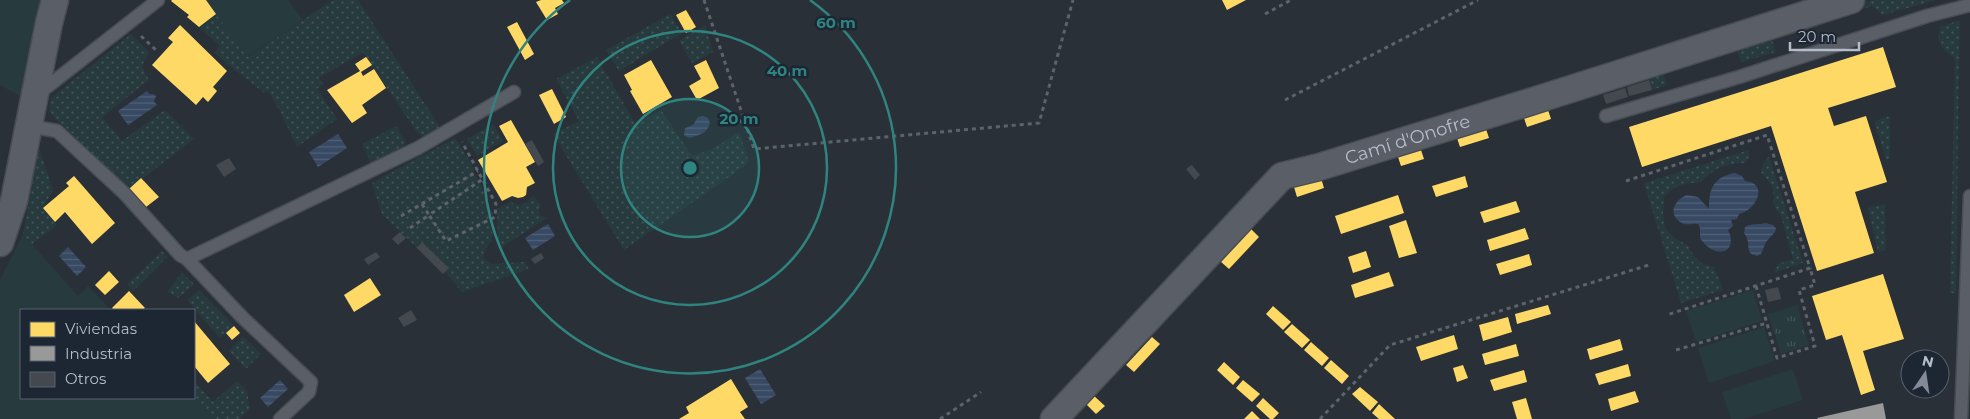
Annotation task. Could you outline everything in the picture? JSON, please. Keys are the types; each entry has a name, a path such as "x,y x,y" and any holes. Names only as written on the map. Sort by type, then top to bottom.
{"street":[{"path":"0,243 14,201 55,0"},
{"name":"Camí d'Onofre","path":"1054,419 1282,176 1319,167 1524,104 1850,0"}],"lane":[{"path":"36,96 158,0"},
{"path":"1606,116 1739,77 1927,16 1970,5"},
{"path":"187,259 418,148 514,92"},
{"path":"29,126 56,131 124,193 180,256 187,259 242,318 311,382 309,392 280,419"},
{"path":"1961,419 1970,196"}],"path":[{"path":"704,0 754,149 1039,123 1073,0"},
{"path":"1265,14 1291,0"},
{"path":"1285,100 1478,0"},
{"path":"422,204 446,241 495,217 496,204 453,128"},
{"path":"1626,181 1767,135 1815,285 1799,290 1815,346 1777,358 1756,286"},
{"path":"401,216 478,171"},
{"path":"410,228 483,179"},
{"path":"1320,419 1390,345 1652,264"},
{"path":"1666,315 1810,268"},
{"path":"1676,350 1767,323"},
{"path":"940,419 981,392"}],"green space":[{"path":"0,0 46,0 26,97 18,95 0,85"},
{"path":"206,0 288,0 303,20 247,57"},
{"path":"333,0 358,0 441,129 425,138 417,132 363,52 319,78 323,84 317,89 337,119 297,147 268,91 264,93 214,53 220,46 199,27 216,14 248,57"},
{"path":"1872,0 1935,0 1883,15 1872,6 1771,37 1776,52 1741,62 1736,48 1663,72 1667,85 1652,90 1646,70"},
{"path":"670,14 682,33 619,71 606,50"},
{"path":"1960,20 1956,293 1950,293 1955,59 1941,46 1939,33 1940,27"},
{"path":"705,25 713,52 692,63 679,41"},
{"path":"131,34 149,52 142,66 149,80 102,117 122,141 165,110 194,139 129,189 49,111 51,98"},
{"path":"597,57 636,125 661,110 692,156 711,150 739,132 748,159 746,165 624,250 553,134 579,121 556,79"},
{"path":"1890,116 1890,158 1886,160 1874,121"},
{"path":"493,124 503,141 477,156 467,139"},
{"path":"396,126 405,141 404,150 372,165 362,144"},
{"path":"455,138 475,170 472,172 479,181 493,215 492,241 485,249 484,259 491,264 524,262 529,269 462,292 445,272 449,268 423,242 417,248 382,214 372,183"},
{"path":"39,148 53,190 43,208 57,225 32,244 23,234"},
{"path":"1749,150 1749,157 1745,163 1731,164 1720,168 1700,183 1680,185 1664,197 1663,214 1665,228 1675,238 1687,245 1694,256 1703,264 1714,267 1723,290 1681,303 1644,183"},
{"path":"1769,156 1803,263 1774,273 1778,264 1793,259 1781,216 1776,210 1773,201 1772,186 1761,172 1763,164"},
{"path":"533,195 541,206 539,215 547,218 502,247 498,242 497,209 510,202 520,205 528,201"},
{"path":"1885,204 1886,250 1878,252 1868,208"},
{"path":"23,234 78,296 88,286 110,309 20,309 20,399 194,399 213,419 0,419 0,280"},
{"path":"162,251 167,257 133,291 127,284"},
{"path":"182,273 194,284 179,298 167,292"},
{"path":"199,290 234,326 220,338 187,300"},
{"path":"1753,290 1762,321 1696,342 1686,311"},
{"path":"1797,305 1809,345 1781,354 1768,314"},
{"path":"1764,327 1775,361 1709,383 1698,348"},
{"path":"243,336 261,354 246,369 229,351"},
{"path":"1793,369 1803,400 1744,419 1731,419 1722,392"},
{"path":"237,381 247,391 250,409 239,419 213,419 194,399 195,382 213,402"}],"water":[{"path":"147,91 149,94 156,96 154,101 157,105 128,125 118,111"},
{"path":"698,117 708,118 710,123 705,132 689,138 684,135 685,128 693,125"},
{"path":"338,134 347,148 318,167 309,152"},
{"path":"1735,173 1742,176 1745,181 1757,186 1758,197 1751,207 1739,214 1737,219 1731,220 1733,226 1728,230 1731,242 1728,249 1721,252 1716,251 1707,246 1700,238 1698,224 1686,224 1677,220 1674,208 1682,197 1687,195 1698,197 1709,209 1711,190 1714,185 1722,178"},
{"path":"1766,223 1776,228 1775,232 1766,242 1761,254 1757,256 1751,254 1744,233 1745,227"},
{"path":"548,224 555,236 533,250 525,238"},
{"path":"68,247 86,267 77,276 59,256"},
{"path":"760,369 776,395 761,404 745,378"},
{"path":"280,380 288,389 268,407 260,398"}],"building: Viviendas":[{"path":"172,0 206,0 216,14 199,27"},
{"path":"541,0 562,0 564,3 555,8 558,14 547,20 536,2"},
{"path":"1222,0 1246,0 1227,10"},
{"path":"686,10 696,27 686,33 676,15"},
{"path":"517,22 534,54 525,60 507,27"},
{"path":"180,25 227,71 213,87 217,91 208,102 203,97 196,105 152,65 173,42 168,38"},
{"path":"1883,47 1896,87 1828,108 1834,126 1866,116 1887,182 1855,192 1874,253 1817,271 1771,126 1642,167 1629,127"},
{"path":"366,57 372,65 361,72 363,76 374,69 386,88 362,105 367,113 352,123 327,90 360,71 355,64"},
{"path":"651,60 672,97 643,114 630,91 632,90 624,75"},
{"path":"706,60 719,88 697,100 689,86 701,79 694,66"},
{"path":"552,89 566,117 554,124 539,95"},
{"path":"1547,107 1551,119 1527,127 1523,115"},
{"path":"511,120 535,162 526,167 535,183 527,187 526,195 523,197 512,196 502,201 478,160 508,142 499,126"},
{"path":"1485,126 1489,138 1460,147 1456,135"},
{"path":"1420,147 1424,159 1401,166 1397,154"},
{"path":"74,176 115,223 92,244 65,212 55,222 43,208 69,186 66,183"},
{"path":"1465,176 1468,187 1436,197 1432,186"},
{"path":"141,178 159,197 146,207 129,189"},
{"path":"1321,178 1324,188 1297,197 1294,187"},
{"path":"1398,195 1404,213 1341,234 1335,216"},
{"path":"1516,201 1520,212 1484,223 1480,212"},
{"path":"1406,220 1417,253 1399,258 1389,226"},
{"path":"1250,228 1259,237 1229,269 1220,261"},
{"path":"1525,228 1529,239 1490,251 1487,240"},
{"path":"1366,251 1371,267 1353,273 1348,257"},
{"path":"1529,254 1532,265 1500,275 1496,264"},
{"path":"109,271 119,282 105,295 95,285"},
{"path":"1389,272 1394,286 1355,298 1351,285"},
{"path":"1883,274 1904,339 1863,351 1875,390 1861,395 1842,335 1826,340 1812,296"},
{"path":"370,278 381,295 354,312 344,295"},
{"path":"129,291 145,308 113,309"},
{"path":"1548,305 1551,314 1517,324 1515,314"},
{"path":"1273,306 1291,322 1283,330 1266,314"},
{"path":"1508,317 1512,332 1483,341 1479,325"},
{"path":"195,322 230,364 208,383 195,367"},
{"path":"1292,324 1310,340 1302,348 1284,332"},
{"path":"234,326 240,333 232,340 226,333"},
{"path":"1454,335 1458,349 1421,361 1416,347"},
{"path":"1152,337 1160,344 1134,372 1126,365"},
{"path":"1620,339 1623,350 1590,360 1587,349"},
{"path":"1311,342 1329,358 1322,366 1304,350"},
{"path":"1516,344 1519,356 1485,365 1482,354"},
{"path":"1331,360 1349,376 1342,384 1324,368"},
{"path":"1224,362 1240,377 1233,385 1217,370"},
{"path":"1628,364 1631,376 1599,385 1595,374"},
{"path":"1463,365 1468,378 1457,382 1453,368"},
{"path":"1524,370 1527,382 1494,391 1490,380"},
{"path":"731,379 748,407 740,412 745,419 679,419 689,413 686,407"},
{"path":"1243,380 1260,394 1252,402 1236,388"},
{"path":"1360,387 1378,402 1370,411 1352,394"},
{"path":"1635,391 1639,402 1611,411 1608,399"},
{"path":"1092,394 1105,406 1096,414 1084,402"},
{"path":"1263,398 1279,413 1273,419 1270,419 1256,406"},
{"path":"1526,398 1532,419 1517,419 1512,402"},
{"path":"1379,404 1395,419 1379,419 1372,413"},
{"path":"1252,411 1260,419 1244,419"}],"building: Industria":[{"path":"1883,403 1886,419 1817,418"}],"building: Otros":[{"path":"1649,80 1652,90 1629,96 1627,87"},
{"path":"1625,88 1628,97 1606,104 1603,95"},
{"path":"532,140 544,162 538,166 525,144"},
{"path":"229,158 236,169 224,177 216,165"},
{"path":"1192,165 1200,175 1195,180 1186,169"},
{"path":"400,232 406,238 398,245 392,239"},
{"path":"422,242 449,268 443,274 417,248"},
{"path":"376,252 380,257 368,265 364,259"},
{"path":"541,253 544,258 535,264 531,259"},
{"path":"1778,287 1781,299 1768,302 1765,290"},
{"path":"411,310 417,320 404,327 398,318"}]}
